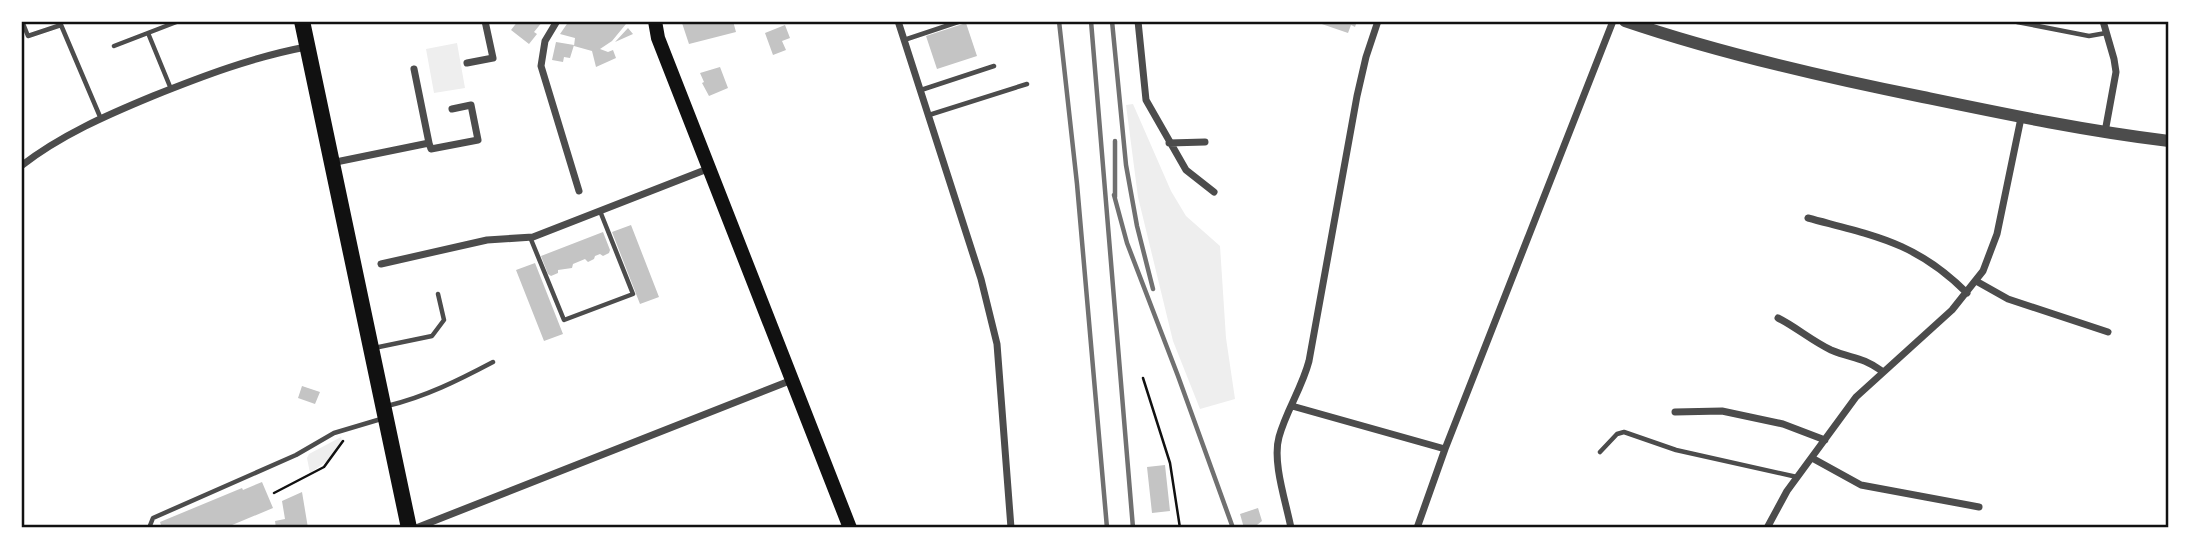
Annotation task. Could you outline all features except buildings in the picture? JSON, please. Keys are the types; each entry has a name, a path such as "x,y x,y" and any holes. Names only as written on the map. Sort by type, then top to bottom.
{"main road":[{"path":"655,21 658,38 850,528"},
{"path":"303,23 409,528"}],"street":[{"path":"467,63 492,58 485,21"},
{"path":"898,21 981,279 997,344 1011,528"},
{"path":"1139,21 1146,100 1186,170 1214,192"},
{"path":"1291,528 1278,456 1279,437 1303,384 1357,96 1378,21"},
{"path":"1417,528 1445,449 1613,21"},
{"path":"1625,21 1707,47 1836,79 2021,118 2169,141"},
{"path":"2103,21 2116,72 2105,133"},
{"path":"555,24 545,41 541,66 579,191"},
{"path":"21,166 53,144 101,118 249,61 306,47"},
{"path":"414,69 431,149 478,140 471,105 452,108"},
{"path":"1767,528 1787,491 1856,397 1928,332 1976,281 1987,262 1997,234 2021,118"},
{"path":"1169,143 1205,142"},
{"path":"331,163 429,143"},
{"path":"381,264 486,240 530,237 710,168"},
{"path":"1808,218 1905,247 1932,262 1967,293"},
{"path":"1976,281 2008,299 2108,332"},
{"path":"1778,318 1822,345 1836,352 1859,357 1882,371"},
{"path":"416,528 792,380"},
{"path":"1292,406 1445,449"},
{"path":"1675,412 1722,411 1783,424 1825,440"},
{"path":"1812,458 1861,485 1979,507"}],"lane":[{"path":"22,21 28,36 61,25 101,118"},
{"path":"114,46 178,21"},
{"path":"545,21 555,24"},
{"path":"904,40 961,21"},
{"path":"2017,22 2089,36 2107,33"},
{"path":"148,33 171,89"},
{"path":"922,90 994,66"},
{"path":"929,116 1027,84"},
{"path":"530,237 564,320 633,294 600,210"},
{"path":"370,349 432,336 444,320 438,294"},
{"path":"149,528 153,518 296,455 334,433 444,387 493,362"},
{"path":"1601,452 1616,434 1624,432 1676,450 1798,477"}],"path":[{"path":"1143,378 1170,463 1180,528"},
{"path":"274,493 324,467 352,426"}],"shaded area":[{"path":"457,43 465,88 434,93 426,49"},
{"path":"1133,104 1171,191 1186,216 1220,246 1226,338 1235,399 1200,409 1173,341 1138,197 1126,105"},
{"path":"341,437 342,440 330,459 310,473 307,458 309,454"}],"railway":[{"path":"1059,21 1077,184 1107,528"},
{"path":"1091,21 1133,528"},
{"path":"1112,21 1126,165 1137,226 1153,289"},
{"path":"1115,141 1115,197"},
{"path":"1114,195 1127,243 1233,528"}]}
